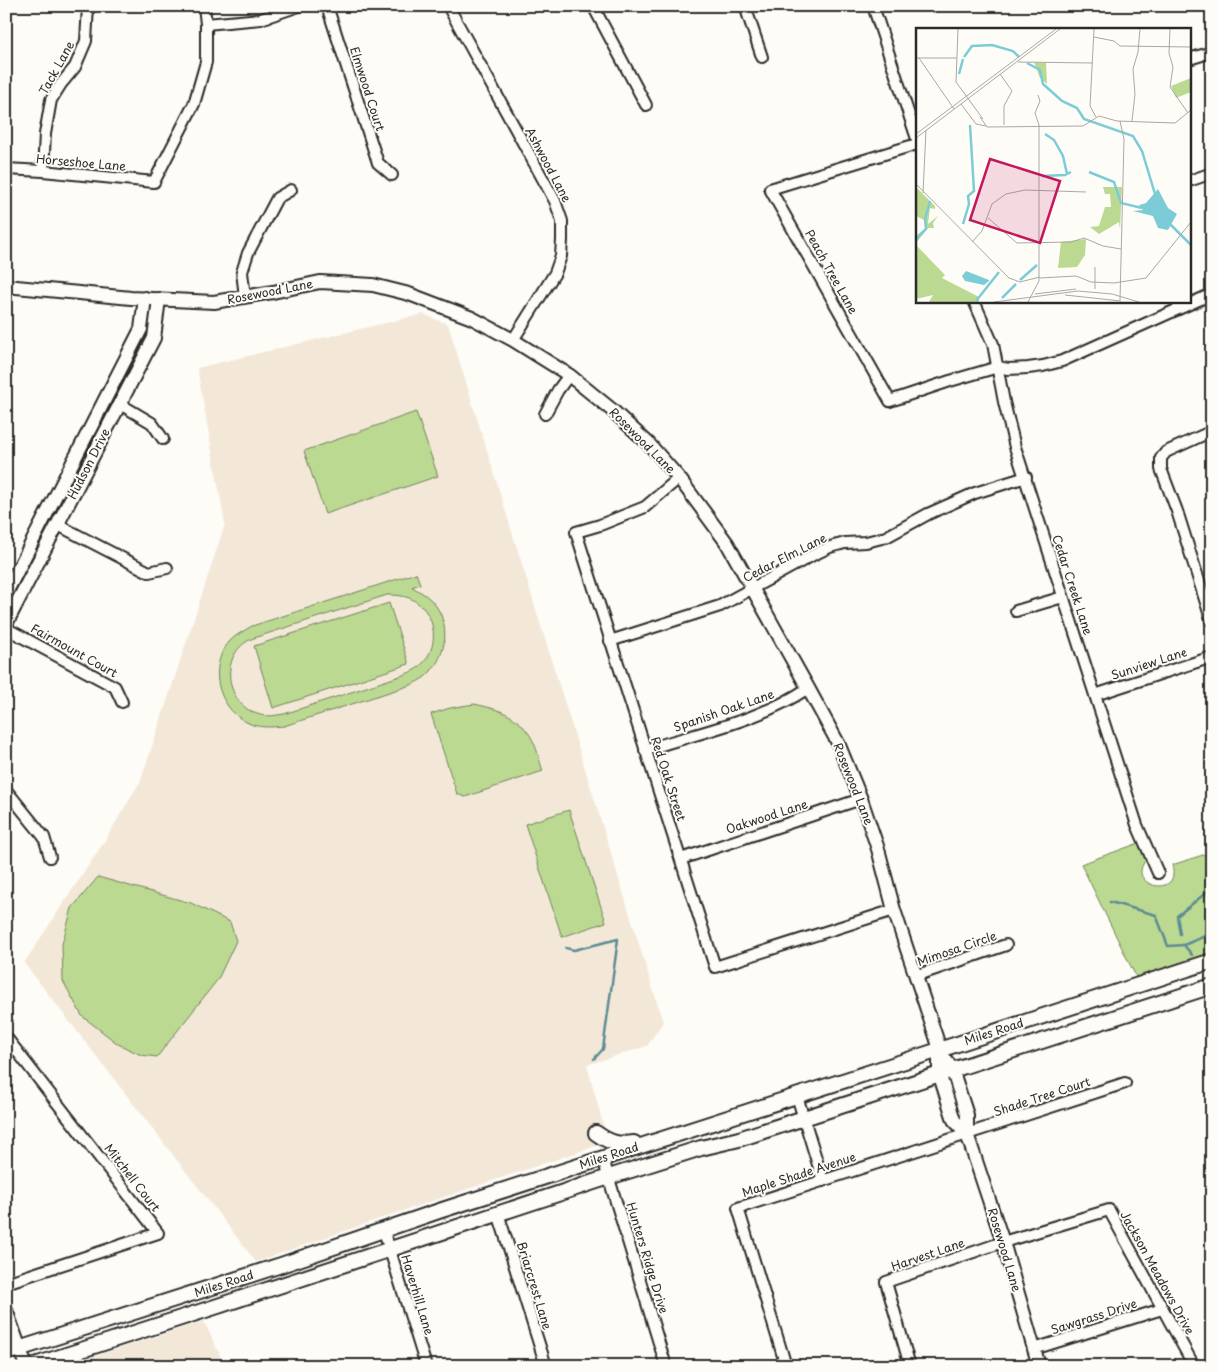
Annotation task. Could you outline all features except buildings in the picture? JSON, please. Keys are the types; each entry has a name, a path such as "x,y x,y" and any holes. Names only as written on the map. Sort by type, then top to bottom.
{"main road":[{"name":"Miles Road","path":"10,1352 1212,961"},
{"name":"Miles Road","path":"32,1366 609,1177 701,1148 739,1139 1212,986"},
{"path":"596,1133 611,1142 621,1144 655,1141"},
{"path":"172,1300 178,1319"}],"street":[{"name":"Tack Lane","path":"43,171 45,134 51,100 75,67 86,41 88,6"},
{"path":"204,6 206,24 261,19 299,6"},
{"name":"Elmwood Court","path":"327,6 378,163 392,175"},
{"name":"Ashwood Lane","path":"448,6 555,200 562,221 561,256 555,273 514,340"},
{"path":"593,6 646,104"},
{"path":"745,6 762,57"},
{"path":"873,6 916,137"},
{"name":"Horseshoe Lane","path":"6,170 43,171 154,182 194,104 206,62 206,24"},
{"path":"1190,59 1212,52"},
{"name":"Peach Tree Lane","path":"916,144 770,189 890,401 998,367"},
{"path":"1190,181 1212,173"},
{"path":"245,297 242,272 248,253 277,198 290,190"},
{"name":"Rosewood Lane","path":"7,289 214,302 320,282 373,285 409,294 463,315 514,340 569,375 612,410 649,444 679,478 727,543 838,743 862,799 878,849 894,910 939,1050 954,1120 966,1134 1003,1242 1039,1366"},
{"path":"998,367 1008,369 1028,368 1062,361 1212,294"},
{"name":"Hudson Drive","path":"6,593 141,329 145,298"},
{"name":"Hudson Drive","path":"6,625 154,338 159,299"},
{"name":"Cedar Creek Lane","path":"974,302 993,344 1013,438 1063,597 1137,825 1158,873"},
{"path":"545,414 558,390 569,375"},
{"path":"120,404 152,423 163,439"},
{"path":"1212,431 1166,452 1161,458 1160,469 1177,511 1212,622"},
{"name":"Cedar Elm Lane","path":"610,641 720,606 830,547 886,537 928,514 975,493 1026,477"},
{"name":"Red Oak Street","path":"679,478 645,507 600,525 576,532 715,967 894,910"},
{"path":"58,525 149,572 167,568"},
{"path":"1016,611 1063,597"},
{"name":"Fairmount Court","path":"6,625 11,631 115,686 122,702"},
{"name":"Sunview Lane","path":"1095,695 1212,657"},
{"name":"Spanish Oak Lane","path":"645,750 758,714 778,706 808,688"},
{"path":"6,790 44,837 50,857"},
{"name":"Oakwood Lane","path":"681,859 862,799"},
{"name":"Mimosa Circle","path":"915,976 1006,945"},
{"name":"Mitchell Court","path":"6,1037 158,1233 6,1283"},
{"name":"Shade Tree Court","path":"966,1134 1125,1083"},
{"path":"797,1096 823,1181"},
{"name":"Maple Shade Avenue","path":"786,1366 738,1208 966,1134"},
{"name":"Hunters Ridge Drive","path":"603,1159 666,1366"},
{"name":"Jackson Meadows Drive","path":"1003,1242 1109,1210 1194,1366"},
{"name":"Briarcrest Lane","path":"498,1213 546,1366"},
{"name":"Haverhill Lane","path":"384,1231 426,1366"},
{"name":"Harvest Lane","path":"910,1366 886,1282 1003,1242"},
{"name":"Sawgrass Drive","path":"1034,1349 1162,1309"},
{"path":"6,1310 11,1366"},
{"path":"10,1352 26,1366"}],"shaded area":[{"path":"423,314 448,324 663,1022 647,1046 587,1065 608,1142 256,1262 24,963 104,842 141,780 225,524 197,368"},
{"path":"204,1321 225,1366 64,1366"}],"green space":[{"path":"416,412 438,476 325,514 304,451"},
{"path":"416,573 420,584 412,587 434,603 441,615 445,634 441,653 432,670 425,677 411,685 284,726 265,727 253,725 241,719 232,711 224,701 218,677 218,665 222,653 229,642 252,626","holes":["387,595 413,600 426,611 430,618 433,634 431,650 417,669 284,714 270,716 250,711 234,694 230,672 232,660 237,650 247,641"]},
{"path":"389,603 409,664 273,708 254,646"},
{"path":"474,704 499,711 520,723 533,741 543,771 465,797 457,794 431,714 450,708"},
{"path":"569,810 606,922 562,937 525,824"},
{"path":"1139,843 1146,860 1141,869 1142,877 1147,882 1162,886 1169,883 1173,876 1172,865 1212,852 1212,957 1138,981 1081,864"},
{"path":"98,877 191,903 230,922 236,941 218,979 157,1057 141,1055 118,1044 82,1016 63,981 62,944 72,908"}],"waterway":[{"path":"1180,934 1177,916 1212,888"},
{"path":"1110,902 1156,915 1168,946 1184,945"},
{"path":"1192,955 1184,945 1212,933"},
{"path":"566,948 574,950 618,939 603,1049 594,1059"},
{"path":"1208,1000 1212,1009"}]}
